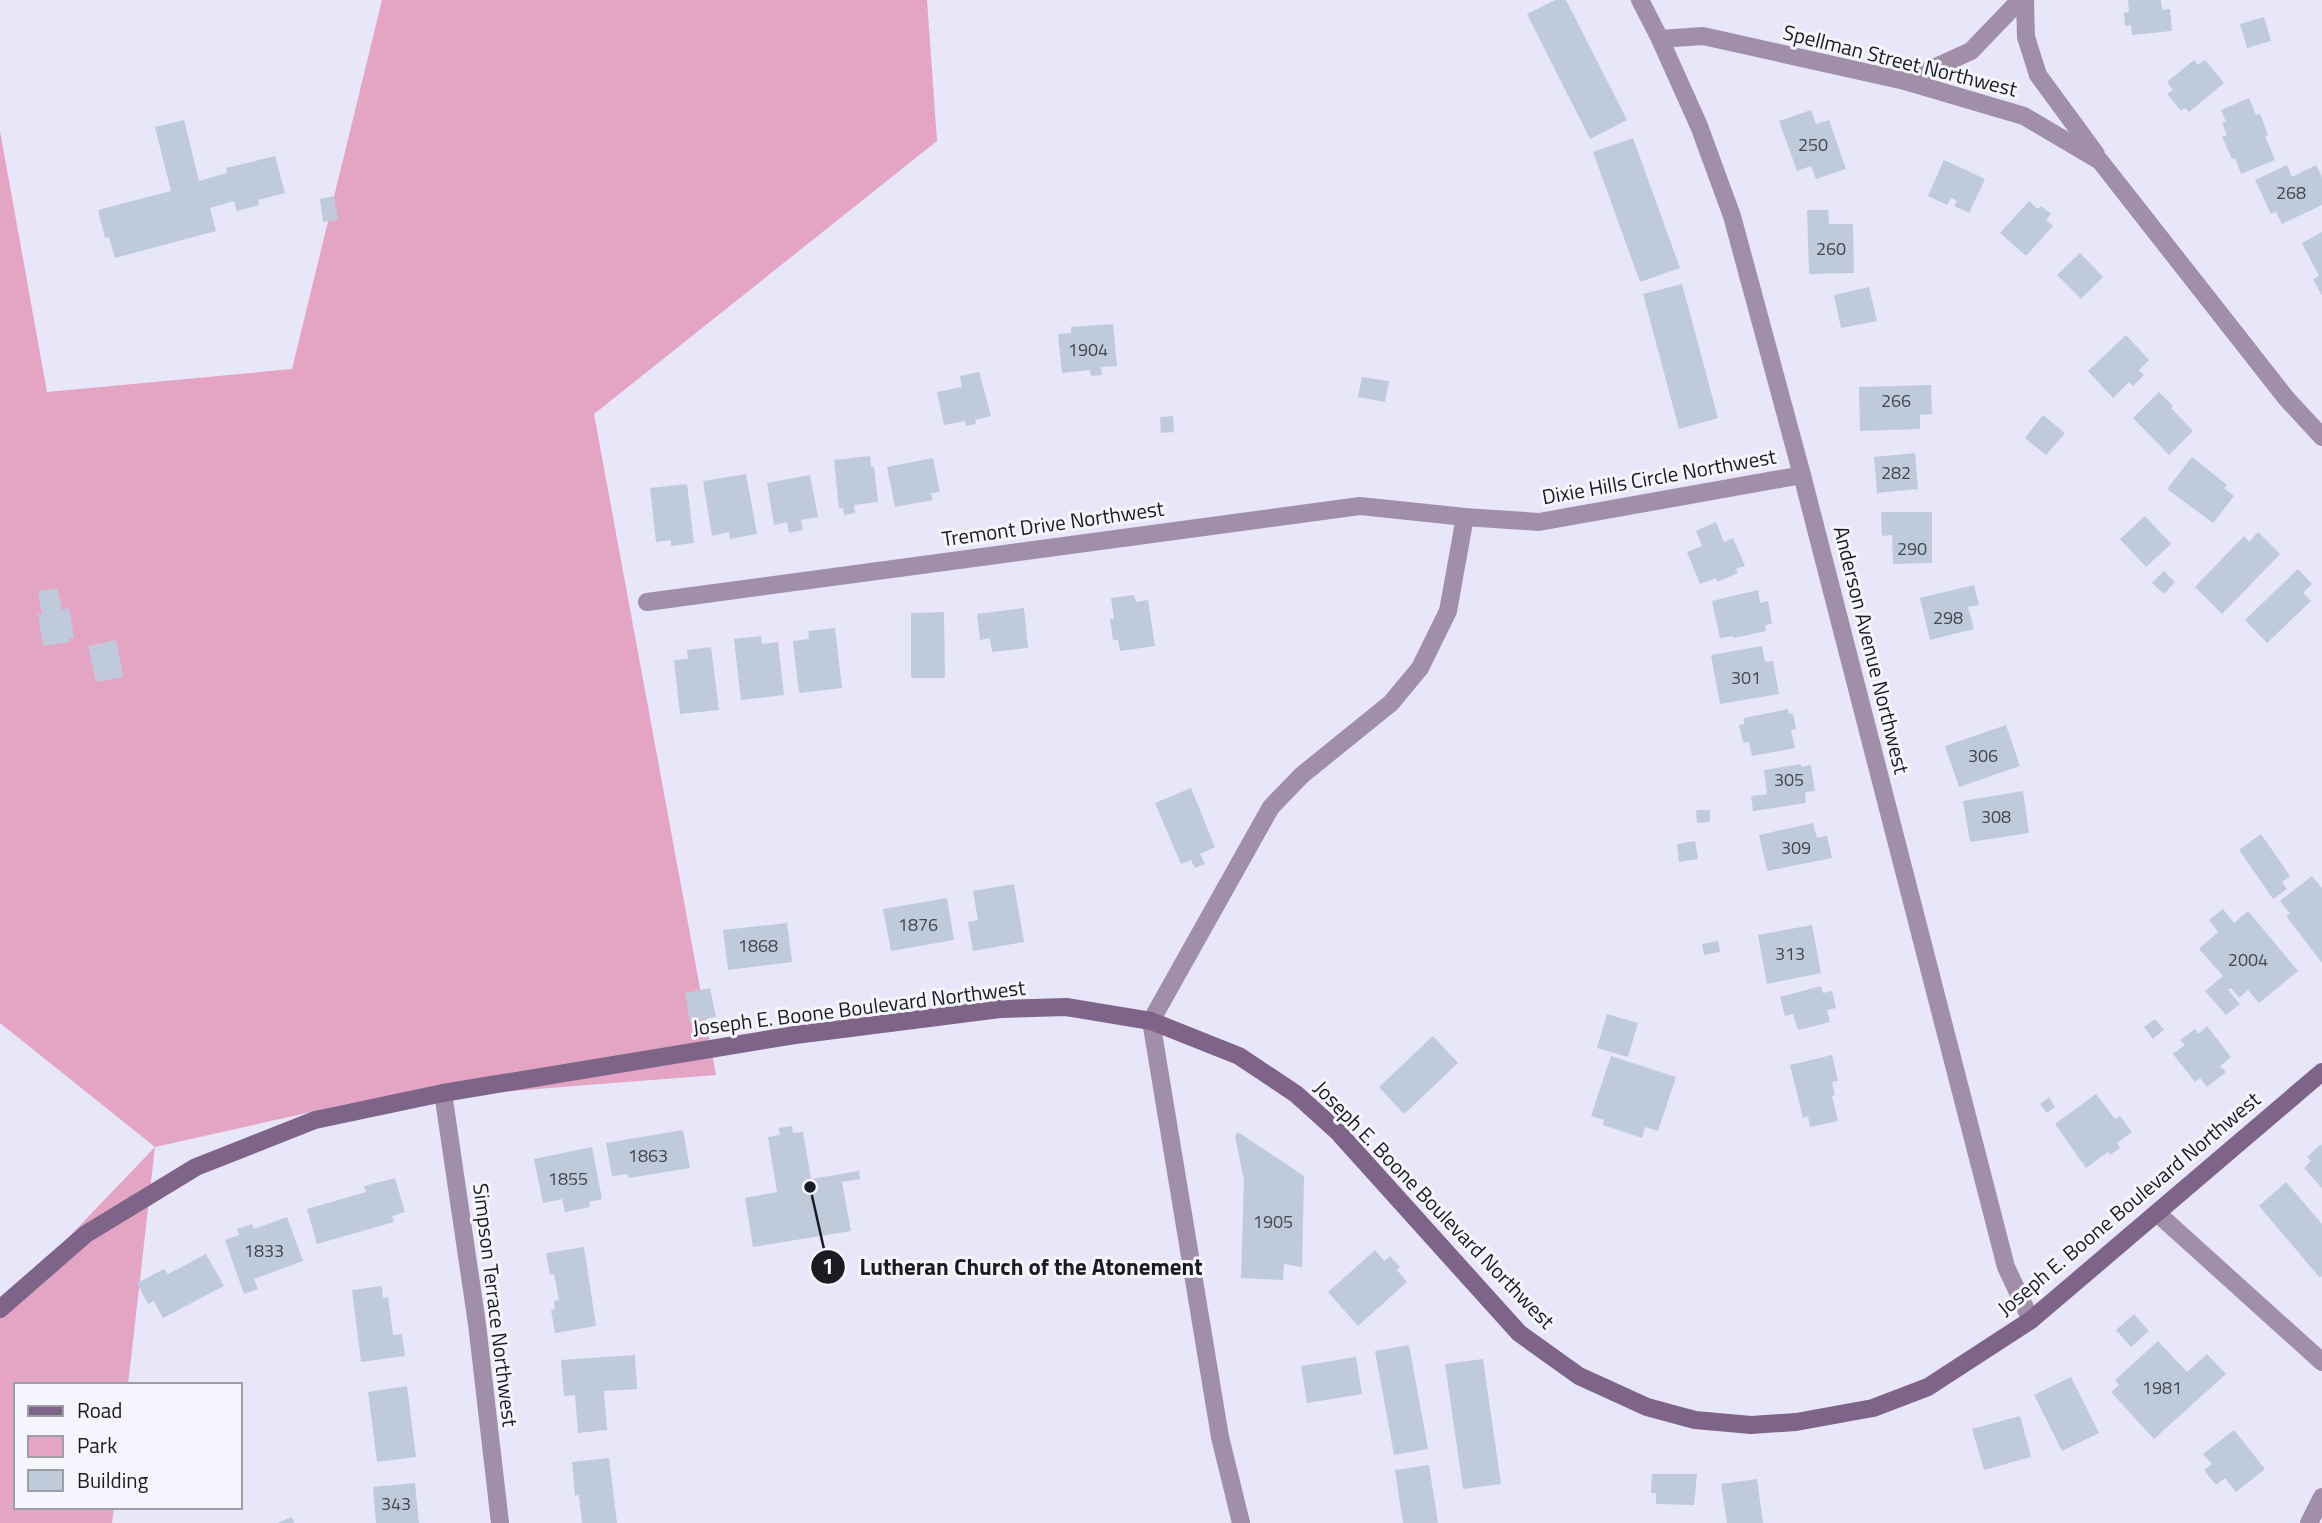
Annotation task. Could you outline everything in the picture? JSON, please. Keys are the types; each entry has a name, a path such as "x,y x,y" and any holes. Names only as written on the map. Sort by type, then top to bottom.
{"main road":[{"name":"Joseph E. Boone Boulevard Northwest","path":"0,1309 86,1234 196,1167 315,1120 443,1093 795,1035 1000,1009 1066,1007 1152,1021 1239,1056 1296,1094 1337,1131 1519,1333 1579,1376 1647,1407 1695,1420 1751,1425 1796,1422 1873,1408 1928,1387 2031,1320 2322,1072"}],"street":[{"name":"Anderson Avenue Northwest","path":"1640,0 1660,38 1699,127 1732,216 1802,475 2006,1267 2031,1320"},
{"path":"1905,81 1971,51 2022,0"},
{"path":"2022,0 2026,37 2038,75 2100,161"},
{"name":"Spellman Street Northwest","path":"1660,38 1703,36 1905,81 2024,116 2100,161 2286,398 2322,437"},
{"name":"Dixie Hills Circle Northwest","path":"1465,517 1539,522 1802,475"},
{"name":"Tremont Drive Northwest","path":"647,602 1360,506 1465,517"},
{"path":"1241,1523 1220,1437 1152,1021 1271,807 1303,775 1391,703 1420,668 1448,611 1465,517"},
{"name":"Simpson Terrace Northwest","path":"443,1093 477,1324 500,1523"},
{"path":"2157,1213 2322,1362"},
{"path":"2309,1523 2322,1497"}],"green space":[{"path":"382,0 927,0 937,141 594,414 716,1075 347,1104 155,1147 0,1023 0,131 47,392 292,369"},
{"path":"155,1147 128,1383 14,1383 14,1509 114,1509 112,1523 0,1523 0,1309"}],"building":[{"path":"1555,0 1566,0 1627,120 1590,139 1527,14"},
{"path":"2128,0 2161,0 2162,10 2170,9 2172,31 2132,35 2131,25 2125,26 2124,13 2129,12"},
{"path":"2264,17 2271,41 2247,48 2240,24"},
{"path":"2194,60 2198,65 2205,60 2224,83 2189,112 2185,108 2181,111 2167,94 2173,90 2167,82"},
{"path":"2249,98 2256,115 2260,114 2275,160 2241,174 2222,137 2227,135 2221,110"},
{"path":"1811,110 1816,124 1829,120 1846,169 1816,179 1811,166 1797,171 1779,121"},
{"path":"184,120 199,181 227,173 226,168 275,156 285,193 258,200 259,205 237,211 234,201 210,208 216,231 115,258 109,237 105,238 98,210 171,191 155,127"},
{"path":"1633,138 1680,268 1640,282 1593,152"},
{"path":"1944,160 1985,179 1969,213 1954,206 1957,201 1951,198 1947,205 1928,196"},
{"path":"2287,165 2292,177 2316,165 2322,177 2322,205 2282,224 2276,212 2271,214 2255,180"},
{"path":"334,196 338,220 323,222 320,199"},
{"path":"2029,201 2038,209 2041,206 2051,214 2046,220 2053,226 2026,256 2000,233"},
{"path":"1807,210 1828,210 1829,224 1853,224 1854,273 1809,274"},
{"path":"2322,232 2322,296 2313,279 2319,276 2302,243"},
{"path":"2080,253 2103,277 2081,299 2057,275"},
{"path":"1682,284 1718,418 1679,429 1643,294"},
{"path":"1869,287 1877,321 1841,328 1834,295"},
{"path":"1113,324 1117,366 1101,367 1102,375 1091,376 1090,370 1062,373 1058,334 1071,333 1071,327"},
{"path":"2126,335 2149,360 2139,370 2144,375 2133,386 2129,382 2113,398 2088,371"},
{"path":"979,372 991,416 975,420 976,424 966,426 965,421 944,425 937,392 962,387 960,376"},
{"path":"1362,377 1389,381 1385,402 1358,397"},
{"path":"1931,385 1932,414 1920,415 1920,429 1860,431 1859,387"},
{"path":"2159,392 2193,431 2169,455 2133,418"},
{"path":"2043,415 2065,433 2046,455 2025,438"},
{"path":"1173,416 1174,432 1161,433 1160,417"},
{"path":"1915,453 1918,489 1877,493 1874,457"},
{"path":"870,456 878,502 854,505 855,513 844,515 843,508 839,509 834,460"},
{"path":"2192,457 2227,485 2224,488 2234,496 2213,523 2167,489"},
{"path":"933,458 940,492 931,493 933,500 895,507 887,467"},
{"path":"746,474 757,534 730,539 729,532 712,536 703,481"},
{"path":"810,475 818,517 801,520 803,530 789,533 787,522 774,525 767,483"},
{"path":"687,484 694,543 671,546 671,540 656,542 650,488"},
{"path":"1881,512 1932,512 1932,563 1893,564 1892,535 1882,536"},
{"path":"2145,516 2171,544 2146,567 2120,539"},
{"path":"1716,522 1724,542 1733,538 1745,566 1736,569 1738,573 1717,582 1716,578 1700,584 1687,552 1702,546 1696,531"},
{"path":"2258,532 2280,554 2222,614 2195,587 2244,536 2249,542"},
{"path":"2298,569 2312,584 2303,593 2311,601 2267,643 2245,620"},
{"path":"2164,571 2175,582 2164,594 2152,583"},
{"path":"1974,585 1979,605 1968,607 1974,629 1930,640 1920,598"},
{"path":"57,588 62,610 69,608 74,638 69,639 70,642 43,646 38,591"},
{"path":"1758,590 1760,603 1768,601 1772,624 1765,625 1766,631 1734,638 1720,638 1712,601"},
{"path":"1134,595 1136,602 1148,600 1155,646 1120,651 1118,640 1113,640 1111,598"},
{"path":"1024,608 1028,648 992,652 990,638 980,640 977,614"},
{"path":"944,612 945,678 911,678 911,613"},
{"path":"835,628 842,688 799,693 793,641 809,639 808,631"},
{"path":"761,636 762,644 778,642 784,695 741,700 734,639"},
{"path":"116,640 123,677 96,682 88,646"},
{"path":"1762,646 1765,662 1773,661 1779,694 1720,704 1711,655"},
{"path":"711,647 719,710 680,714 674,660 688,659 687,650"},
{"path":"1788,709 1789,714 1793,713 1796,729 1791,730 1795,748 1752,756 1749,742 1743,743 1739,725 1744,724 1744,718"},
{"path":"2006,725 2020,766 1959,787 1945,746"},
{"path":"1801,764 1801,767 1811,765 1815,791 1805,792 1806,803 1753,811 1751,796 1767,794 1764,770"},
{"path":"1191,788 1215,847 1200,854 1205,864 1195,868 1191,860 1181,864 1155,803"},
{"path":"2023,791 2029,833 1970,842 1963,801"},
{"path":"1696,810 1710,810 1710,822 1697,823"},
{"path":"1813,823 1817,838 1827,836 1832,858 1767,871 1759,835"},
{"path":"2261,834 2290,876 2282,882 2287,889 2273,899 2239,850"},
{"path":"1695,841 1698,859 1679,862 1677,844"},
{"path":"2312,876 2322,888 2322,963 2286,916 2290,914 2280,901"},
{"path":"1014,884 1024,942 973,951 968,922 978,920 973,891"},
{"path":"947,898 954,940 891,951 883,909"},
{"path":"2223,909 2234,923 2248,911 2298,971 2259,1003 2248,990 2239,998 2231,988 2228,990 2240,1004 2226,1015 2205,991 2223,976 2199,949 2218,932 2209,920"},
{"path":"787,923 792,962 728,970 723,930"},
{"path":"1812,925 1821,973 1767,984 1758,935"},
{"path":"1718,941 1720,952 1704,955 1702,944"},
{"path":"1821,986 1823,993 1832,991 1836,1008 1827,1010 1830,1022 1798,1030 1793,1014 1785,1016 1780,997"},
{"path":"710,988 716,1017 690,1022 685,993"},
{"path":"1607,1014 1638,1023 1628,1057 1597,1048"},
{"path":"2155,1019 2164,1030 2153,1039 2144,1027"},
{"path":"2207,1026 2231,1057 2220,1066 2226,1072 2207,1087 2200,1078 2195,1082 2173,1054 2185,1045 2180,1040 2195,1029 2198,1034"},
{"path":"1433,1036 1458,1063 1404,1114 1379,1087"},
{"path":"1832,1055 1838,1081 1832,1082 1835,1095 1832,1096 1838,1121 1810,1127 1808,1116 1803,1118 1790,1065"},
{"path":"1611,1056 1676,1077 1658,1131 1645,1127 1642,1138 1603,1125 1604,1120 1591,1116"},
{"path":"2096,1094 2115,1119 2120,1116 2132,1132 2117,1143 2120,1148 2110,1155 2108,1152 2086,1168 2055,1124"},
{"path":"2049,1097 2055,1107 2047,1113 2040,1104"},
{"path":"792,1126 793,1133 803,1132 811,1179 859,1171 860,1179 842,1182 851,1231 753,1247 745,1198 777,1192 768,1137 780,1135 779,1128"},
{"path":"683,1130 690,1168 629,1178 627,1174 612,1176 606,1143"},
{"path":"1238,1132 1304,1176 1302,1267 1284,1264 1283,1280 1241,1278 1244,1180 1235,1136"},
{"path":"2321,1144 2322,1188 2304,1168 2311,1161 2307,1157"},
{"path":"592,1147 602,1199 589,1202 590,1207 565,1212 562,1199 543,1203 534,1159"},
{"path":"395,1178 405,1212 392,1216 394,1222 317,1244 307,1209 366,1192 364,1186"},
{"path":"2286,1182 2322,1224 2320,1278 2259,1206"},
{"path":"287,1217 303,1261 254,1279 258,1289 244,1294 225,1240 239,1235 237,1229 252,1224 254,1229"},
{"path":"584,1247 596,1326 555,1333 551,1310 555,1309 554,1301 559,1300 554,1274 550,1275 546,1253"},
{"path":"1375,1250 1384,1261 1390,1256 1400,1267 1397,1270 1407,1282 1358,1326 1328,1292"},
{"path":"206,1254 224,1286 163,1318 154,1301 148,1304 137,1283 164,1269 168,1274"},
{"path":"382,1286 383,1298 388,1297 393,1335 402,1334 405,1356 361,1362 352,1290"},
{"path":"2134,1314 2149,1331 2131,1347 2116,1330"},
{"path":"2158,1341 2187,1372 2207,1354 2226,1374 2154,1439 2111,1392 2119,1385 2115,1380"},
{"path":"1409,1345 1428,1449 1394,1455 1375,1351"},
{"path":"635,1355 637,1389 604,1391 607,1430 578,1433 575,1395 564,1396 561,1360"},
{"path":"1356,1357 1362,1394 1307,1403 1301,1366"},
{"path":"1483,1359 1501,1484 1463,1489 1445,1364"},
{"path":"2071,1377 2099,1433 2062,1451 2034,1395"},
{"path":"407,1386 416,1457 377,1462 368,1392"},
{"path":"2020,1416 2031,1457 1984,1470 1972,1429"},
{"path":"2234,1430 2265,1469 2236,1492 2225,1478 2216,1485 2204,1470 2212,1464 2203,1454"},
{"path":"609,1458 617,1523 582,1523 579,1495 575,1496 572,1462"},
{"path":"1429,1465 1438,1523 1403,1523 1395,1470"},
{"path":"1652,1474 1697,1474 1694,1505 1656,1504 1656,1493 1651,1493"},
{"path":"1757,1479 1763,1523 1727,1523 1721,1484"},
{"path":"415,1483 419,1523 376,1523 373,1487"},
{"path":"292,1517 294,1523 277,1523"}],"place":[{"name":"Lutheran Church of the Atonement","path":"810,1187"}]}
